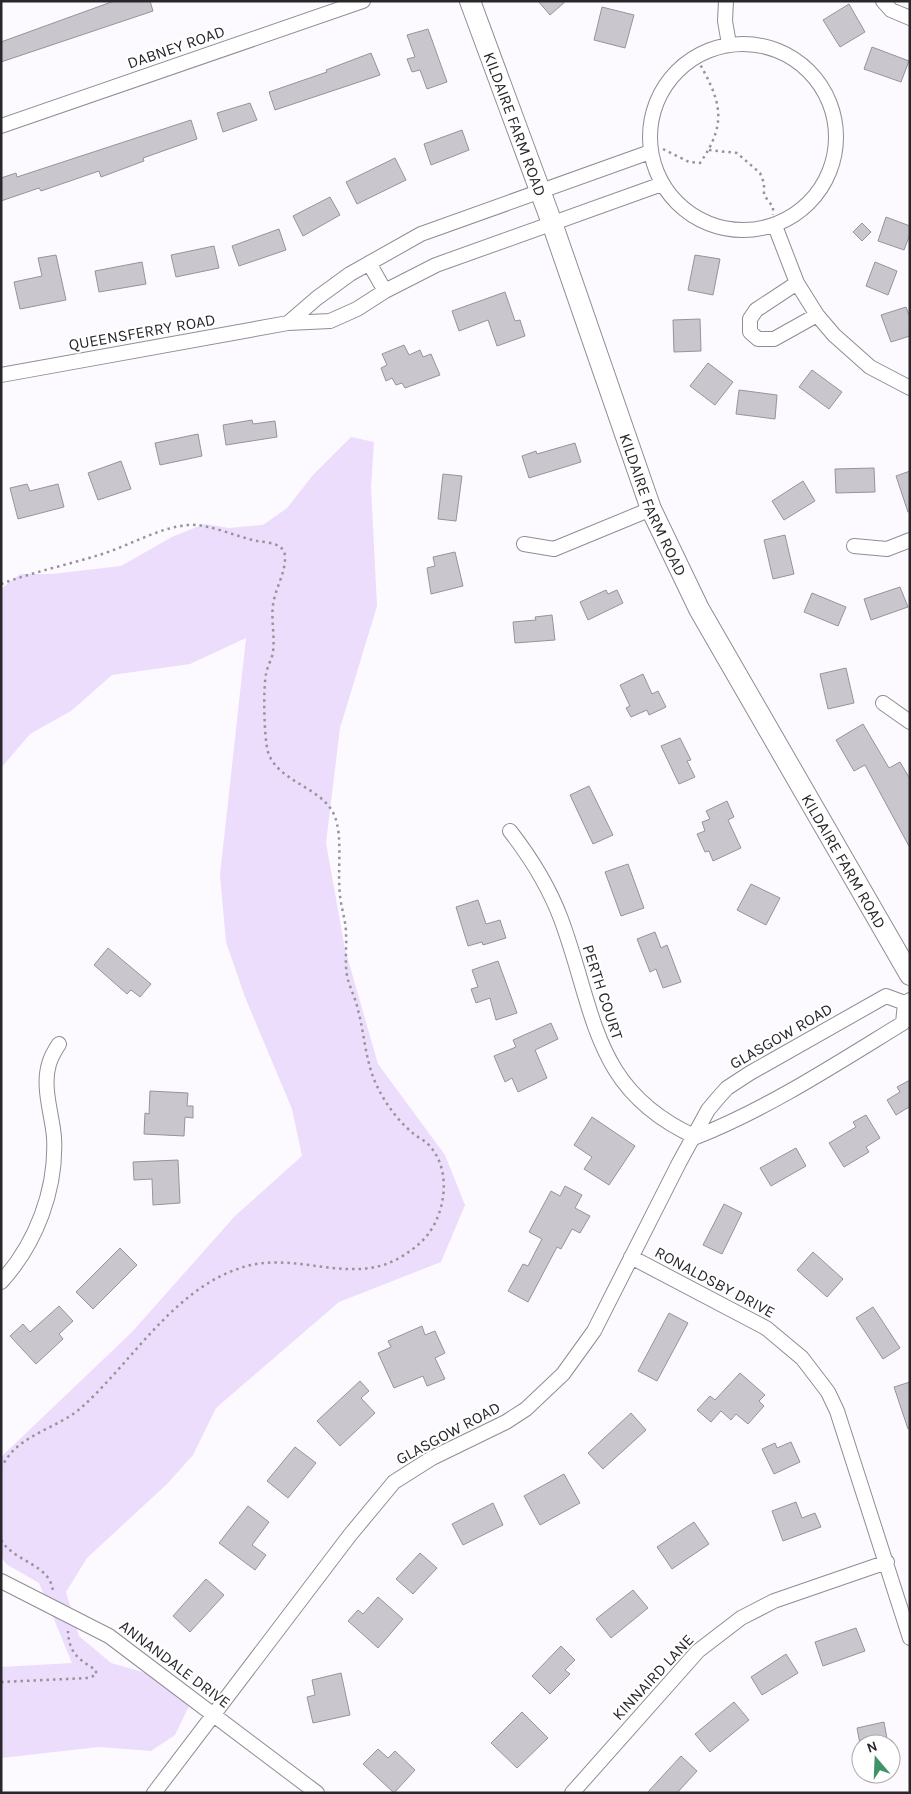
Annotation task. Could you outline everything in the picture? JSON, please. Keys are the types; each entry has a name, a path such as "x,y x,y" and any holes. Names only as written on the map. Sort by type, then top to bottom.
{"main road":[{"name":"KILDAIRE FARM ROAD","path":"470,1 552,223 651,508 699,609 910,975"}],"street":[{"name":"DABNEY ROAD","path":"1,126 362,1"},
{"path":"726,1 725,22 729,44"},
{"path":"883,1 891,10 910,18"},
{"path":"729,44 758,44 791,57 808,70 820,86 830,104 836,124 835,161 826,182 800,212 774,226 745,231 710,225 682,208 662,184 649,146 652,117 664,89 676,74 696,57 729,44"},
{"path":"288,323 317,298 369,263 420,234 540,192 649,146"},
{"name":"QUEENSFERRY ROAD","path":"1,375 288,323 330,321 357,309 385,291 436,265 662,184"},
{"path":"774,226 797,283 817,315 834,335 870,367 910,388"},
{"path":"369,263 385,291"},
{"path":"797,283 756,310 750,320 750,332 758,339 774,339 817,315"},
{"path":"524,544 554,549 651,508"},
{"path":"854,546 887,549 910,540"},
{"path":"883,703 910,722"},
{"name":"PERTH COURT","path":"510,831 529,856 550,891 561,919 602,1048 617,1075 644,1105 665,1120 696,1136"},
{"name":"GLASGOW ROAD","path":"154,1793 212,1713 350,1534 394,1482 432,1458 506,1422 538,1399 564,1374 594,1330 679,1163 696,1136 708,1110 718,1098 742,1078 886,996 907,1002 903,1023 766,1104 727,1124 696,1136"},
{"path":"1,1282 13,1269 33,1235 48,1197 54,1138 47,1072 59,1044"},
{"name":"RONALDSBY DRIVE","path":"631,1256 766,1328 784,1341 828,1392 845,1430 910,1638"},
{"name":"KINNAIRD LANE","path":"572,1793 698,1651 741,1618 774,1601 887,1562"},
{"name":"ANNANDALE DRIVE","path":"1,1581 108,1636 317,1793"}],"path":[{"path":"649,146 689,162 700,163 709,150 718,118 718,105 713,87 696,57"},
{"path":"709,150 737,153 760,173 764,183 764,195 773,207 774,226"},
{"path":"1,584 100,555 165,530 193,524 246,539 275,543 282,548 286,555 285,564 273,606 273,652 265,676 264,697 268,753 286,773 328,805 335,817 340,898 346,927 345,970 358,1010 369,1066 378,1088 393,1112 404,1125 428,1144 436,1156 444,1179 442,1207 428,1236 418,1246 391,1263 370,1269 356,1270 272,1262 249,1265 234,1270 201,1288 176,1308 117,1373 78,1411 14,1449 1,1466"},
{"path":"1,1540 17,1556 45,1572 53,1586 54,1597"},
{"path":"1,1682 88,1678 96,1675 96,1670 82,1662 70,1648 68,1624"}],"shaded area":[{"path":"351,437 374,442 371,487 377,606 340,728 326,843 345,949 378,1064 445,1155 465,1205 441,1262 339,1302 216,1408 193,1455 167,1484 87,1558 66,1592 79,1636 111,1663 153,1675 190,1704 175,1735 151,1751 99,1747 1,1758 1,1667 72,1663 39,1583 6,1564 1,1556 1,1457 132,1332 235,1216 302,1156 292,1109 245,997 226,942 220,875 246,638 190,664 112,675 71,711 30,734 1,768 1,589 20,574 52,574 121,566 172,537 204,524 229,528 263,525 287,508 313,475"}],"building":[{"path":"114,1 150,1 153,11 1,62 1,42"},
{"path":"538,1 566,1 550,15"},
{"path":"849,4 865,32 840,47 823,20"},
{"path":"602,7 634,15 625,48 594,40"},
{"path":"428,29 447,82 427,89 420,70 412,72 407,59 415,57 407,35"},
{"path":"872,47 909,61 901,82 864,69"},
{"path":"371,53 380,75 275,110 269,92 327,72 326,70"},
{"path":"250,103 257,120 223,132 217,113"},
{"path":"191,120 197,139 143,158 144,161 101,177 99,171 41,191 39,188 1,201 1,178 16,173 17,177"},
{"path":"462,130 469,150 431,165 424,144"},
{"path":"395,158 406,180 357,204 346,182"},
{"path":"330,197 340,215 303,236 293,216"},
{"path":"886,217 910,226 910,234 904,250 878,241"},
{"path":"862,223 871,232 862,241 853,232"},
{"path":"279,229 286,250 239,266 232,246"},
{"path":"214,246 219,268 176,277 171,255"},
{"path":"56,255 66,300 20,309 14,282 42,276 38,258"},
{"path":"695,255 720,259 713,295 688,290"},
{"path":"142,262 146,284 99,292 95,271"},
{"path":"875,262 897,271 888,295 866,286"},
{"path":"505,292 515,321 520,320 525,336 497,346 488,320 459,331 452,311"},
{"path":"906,307 910,317 910,336 891,342 881,315"},
{"path":"700,319 701,351 674,352 673,320"},
{"path":"404,345 409,355 420,350 423,357 431,354 440,375 405,388 402,383 396,385 392,378 386,381 381,368 387,365 382,354"},
{"path":"708,363 733,382 715,405 690,386"},
{"path":"812,370 842,392 829,409 799,387"},
{"path":"739,390 777,395 775,419 736,414"},
{"path":"252,420 253,424 275,421 277,437 226,445 223,425"},
{"path":"198,434 202,456 160,465 155,443"},
{"path":"575,443 581,462 529,478 522,456 536,451 537,454"},
{"path":"121,461 131,489 98,500 88,473"},
{"path":"874,468 875,492 836,493 835,469"},
{"path":"910,471 910,512 908,512 896,476"},
{"path":"443,474 462,476 456,521 438,519"},
{"path":"803,481 815,501 784,520 772,501"},
{"path":"27,484 30,491 58,484 64,507 18,519 10,488"},
{"path":"785,535 794,574 773,579 764,540"},
{"path":"455,552 463,586 431,594 427,568 435,566 433,557"},
{"path":"900,587 908,607 871,620 864,599"},
{"path":"606,590 608,594 617,590 623,603 588,620 580,602"},
{"path":"812,593 846,607 838,626 804,612"},
{"path":"552,615 555,640 515,643 513,622 536,620 535,617"},
{"path":"846,668 854,703 828,709 820,674"},
{"path":"643,674 652,694 658,691 666,707 649,715 647,710 631,717 626,708 630,706 620,685"},
{"path":"863,724 889,768 900,762 910,779 910,848 865,765 854,771 836,740"},
{"path":"680,738 691,760 687,761 695,777 679,784 661,746"},
{"path":"589,786 613,835 593,844 570,795"},
{"path":"727,801 734,817 728,820 741,848 713,861 709,851 705,852 697,834 705,831 702,822 710,819 706,811"},
{"path":"628,864 644,908 621,916 605,872"},
{"path":"751,884 780,898 766,925 737,910"},
{"path":"478,900 486,924 500,920 506,938 483,945 482,942 468,946 456,907"},
{"path":"655,932 661,948 667,945 681,982 663,988 656,969 650,972 637,939"},
{"path":"108,948 151,984 140,997 131,990 127,994 94,965"},
{"path":"498,961 517,1013 496,1020 490,998 476,1003 471,989 478,987 472,970"},
{"path":"551,1023 558,1039 535,1050 547,1078 518,1092 512,1078 505,1082 494,1056 516,1047 513,1040"},
{"path":"910,1080 910,1109 909,1107 896,1115 887,1100 900,1092 897,1087"},
{"path":"150,1091 188,1093 187,1106 193,1106 193,1118 185,1117 184,1136 144,1134 145,1113 149,1114"},
{"path":"866,1115 880,1138 866,1147 869,1152 844,1167 829,1143 856,1127 853,1122"},
{"path":"592,1117 635,1146 609,1185 584,1169 592,1157 574,1145"},
{"path":"796,1148 806,1166 771,1186 760,1168"},
{"path":"178,1160 180,1203 153,1205 152,1179 134,1180 133,1162"},
{"path":"565,1186 582,1195 575,1208 590,1216 580,1233 572,1229 561,1249 557,1247 528,1302 508,1291 523,1264 528,1266 542,1239 529,1232 551,1191 560,1196"},
{"path":"724,1204 742,1213 722,1254 703,1245"},
{"path":"120,1248 137,1265 93,1309 76,1292"},
{"path":"813,1252 843,1279 827,1297 797,1270"},
{"path":"59,1306 73,1321 59,1334 63,1339 36,1364 10,1336 23,1324 30,1332"},
{"path":"873,1307 900,1348 883,1359 856,1318"},
{"path":"669,1313 688,1323 657,1381 638,1371"},
{"path":"422,1326 425,1335 435,1331 445,1353 435,1358 445,1379 427,1386 423,1376 394,1388 378,1353 391,1347 388,1341"},
{"path":"740,1373 765,1395 759,1401 764,1406 748,1424 736,1414 731,1420 721,1411 711,1422 697,1410 710,1396 715,1400"},
{"path":"360,1381 369,1391 361,1398 375,1413 340,1446 317,1421"},
{"path":"910,1382 910,1428 908,1429 894,1387"},
{"path":"631,1413 646,1430 603,1469 588,1453"},
{"path":"791,1442 800,1462 774,1474 762,1449 775,1443 777,1448"},
{"path":"295,1447 316,1463 288,1498 267,1481"},
{"path":"564,1474 580,1503 540,1525 524,1496"},
{"path":"796,1502 802,1518 815,1513 821,1527 783,1541 772,1511"},
{"path":"493,1503 503,1525 463,1545 452,1524"},
{"path":"248,1506 269,1522 252,1545 266,1555 255,1570 219,1543"},
{"path":"694,1522 709,1544 672,1569 657,1547"},
{"path":"420,1553 437,1568 413,1594 396,1579"},
{"path":"206,1579 224,1595 190,1632 173,1616"},
{"path":"633,1590 648,1608 611,1638 596,1619"},
{"path":"378,1597 403,1619 378,1648 348,1621 358,1610 363,1614"},
{"path":"856,1628 865,1651 823,1666 815,1642"},
{"path":"561,1646 575,1660 565,1670 570,1674 550,1694 532,1676"},
{"path":"786,1654 798,1673 762,1695 751,1677"},
{"path":"341,1673 350,1715 313,1723 307,1697 315,1695 312,1680"},
{"path":"734,1702 749,1720 710,1752 695,1734"},
{"path":"522,1712 548,1738 517,1768 491,1743"},
{"path":"884,1722 886,1734 858,1734 857,1728"},
{"path":"378,1749 388,1758 395,1751 415,1770 394,1793 363,1764"},
{"path":"681,1756 697,1771 677,1793 647,1793"}]}
